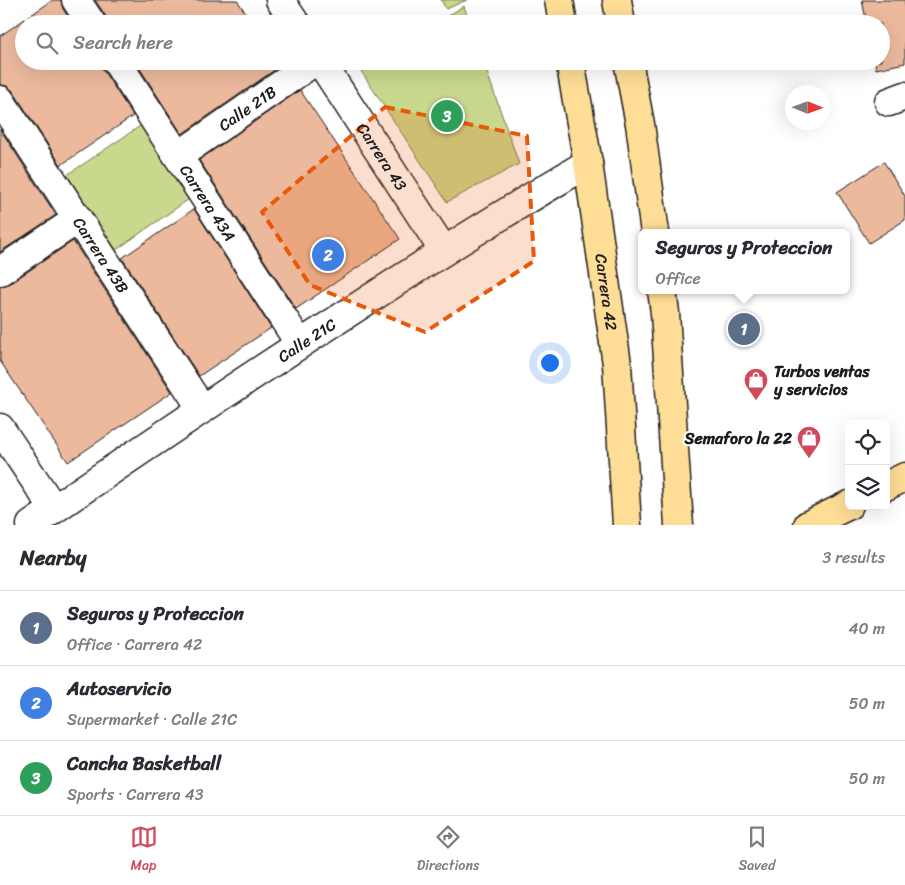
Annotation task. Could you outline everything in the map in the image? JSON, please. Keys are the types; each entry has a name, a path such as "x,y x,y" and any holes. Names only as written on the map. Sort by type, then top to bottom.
{"main road":[{"path":"559,0 562,15"},
{"path":"617,0 620,15"},
{"name":"Carrera 42","path":"572,70 588,163 617,364 627,525"},
{"path":"630,70 640,124 654,229"},
{"path":"663,294 679,525"},
{"path":"890,484 905,477"},
{"path":"808,525 845,507"}],"street":[{"path":"76,0 86,15"},
{"path":"280,0 290,15"},
{"name":"Carrera 43A","path":"122,70 300,344"},
{"name":"Calle 21B","path":"178,156 302,70"},
{"name":"Carrera 43","path":"326,70 444,251"},
{"name":"Carrera 43B","path":"0,100 202,409"},
{"name":"Calle 21C","path":"31,525 300,344 444,251 588,163"},
{"path":"0,272 78,219"},
{"path":"0,428 54,509"}],"highlighted area":[{"path":"385,107 527,136 534,261 425,332 310,285 262,212"}],"green space":[{"path":"441,0 467,0 446,9"},
{"path":"464,6 467,15 449,15"},
{"path":"360,70 486,70 519,164 447,202"},
{"path":"143,124 192,197 116,250 67,175"}],"building":[{"path":"53,0 61,0 67,15 31,15"},
{"path":"95,0 237,0 247,15 105,15"},
{"path":"862,0 905,0 905,63 890,66 890,15 865,15"},
{"path":"15,26 15,70 103,70 133,116 61,165 13,91 7,86 0,85 0,36"},
{"path":"141,70 275,70 182,134"},
{"path":"300,90 400,239 296,309 199,160"},
{"path":"0,129 56,215 0,252"},
{"path":"884,162 905,196 905,220 869,243 837,192"},
{"path":"194,209 271,328 199,376 122,258"},
{"path":"73,241 172,392 68,462 0,361 0,286 9,284"}],"place":[{"name":"Cancha Basketball","path":"447,116"},
{"name":"Autoservicio","path":"328,255"},
{"name":"Seguros y Proteccion","path":"744,329"},
{"name":"Turbos ventas y servicios","path":"756,401"},
{"name":"Semaforo la 22","path":"809,459"}]}
